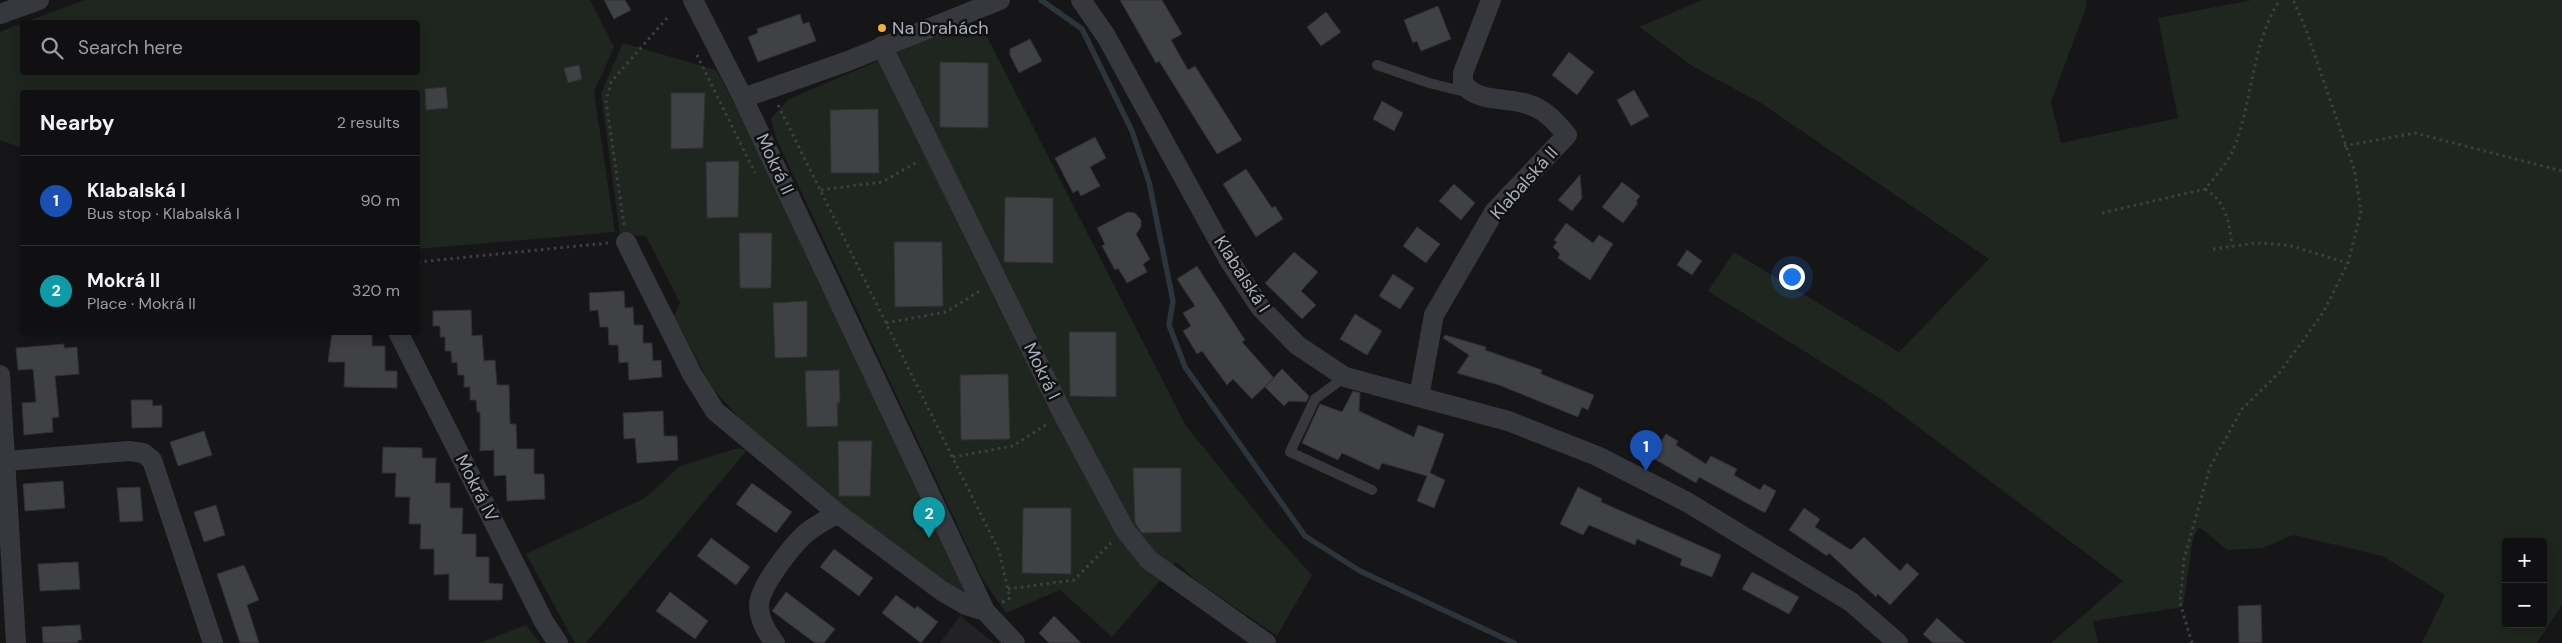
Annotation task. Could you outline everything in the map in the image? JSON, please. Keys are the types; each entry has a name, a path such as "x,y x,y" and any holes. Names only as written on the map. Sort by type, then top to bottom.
{"street":[{"path":"0,14 38,0"},
{"path":"692,0 743,98 848,61 1000,0"},
{"name":"Klabalská I","path":"1081,0 1106,36 1229,260 1260,307 1297,345 1345,377 1508,421 1597,456 1687,502 1852,602 1898,643"},
{"path":"1473,94 1462,83 1463,73 1491,0"},
{"name":"Mokrá I","path":"882,46 1063,414 1125,530 1149,560 1266,643"},
{"name":"Klabalská II","path":"1419,397 1434,315 1494,212 1567,135 1550,115 1528,104 1473,94"},
{"name":"Mokrá II","path":"743,98 985,611 1015,643"},
{"name":"Mokrá II","path":"626,242 692,374 715,410 837,513 942,591 966,605 985,611"},
{"name":"Mokrá IV","path":"400,335 544,622 558,643"},
{"path":"0,375 16,643"},
{"path":"6,461 129,451 143,453 152,460 213,643"},
{"path":"775,643 762,624 759,611 762,594 779,566 806,533 837,513"}],"lane":[{"path":"1377,65 1429,83 1473,94"},
{"path":"1345,377 1315,399 1290,452 1372,490"}],"path":[{"path":"2102,213 2205,189 2232,153 2253,81 2266,27 2280,0"},
{"path":"2192,643 2180,603 2184,560 2210,467 2242,409 2280,372 2323,313 2348,263 2361,211 2354,169 2344,146 2324,78 2293,0"},
{"path":"420,262 626,242 606,101 611,82 667,18"},
{"path":"770,87 999,551 1010,598"},
{"path":"2344,146 2415,133 2562,171"},
{"path":"820,190 882,182 935,152"},
{"path":"2205,189 2217,196 2229,222 2232,246"},
{"path":"2213,249 2255,243 2288,245 2348,263"},
{"path":"886,323 946,312 998,280"},
{"path":"953,457 1013,446 1063,414"},
{"path":"1008,589 1074,580 1125,530"}],"shaded area":[{"path":"85,0 590,0 614,47 594,92 615,232 420,249 420,90 20,90 20,147 0,140 0,32 20,24 20,75 420,75 420,20 30,20"},
{"path":"1702,0 2086,0 2087,5 2051,102 2061,143 2178,118 2158,18 2252,0 2562,0 2562,605 2547,628 2547,538 2502,538 2502,628 2547,628 2537,643 2422,643 2445,595 2383,556 2293,535 2263,548 2227,550 2202,529 2198,528 2193,538 2183,607 2093,621 2098,643 2051,643 2123,581 1881,399 1708,291 1734,252 1899,352 1989,259 1761,103 1694,67 1639,27"},
{"path":"966,23 982,27 1186,426 1268,527 1312,575 1277,636 1198,582 1176,562 1112,637 1060,590 1006,613 983,580 776,138 771,118 789,99"},
{"path":"623,43 716,70 746,125 967,593 961,595 801,473 739,418 712,388 674,316 680,303 646,236 620,235 601,93"},
{"path":"738,448 747,450 586,643 575,643 526,554 645,498 680,466"},
{"path":"960,616 994,643 940,643"},
{"path":"526,625 540,643 479,643"}],"building":[{"path":"604,0 625,0 631,10 614,19"},
{"path":"1120,0 1162,0 1182,34 1171,40 1188,70 1195,66 1242,140 1217,154 1159,61 1156,63"},
{"path":"1438,6 1451,39 1421,51 1417,41 1413,43 1404,20"},
{"path":"1326,12 1341,32 1321,46 1307,27"},
{"path":"800,14 803,24 809,22 816,41 758,62 748,37 758,33 757,29"},
{"path":"1030,39 1042,61 1019,73 1010,55 1010,49"},
{"path":"1569,52 1594,72 1577,95 1552,75"},
{"path":"940,62 988,63 988,128 940,127"},
{"path":"579,65 582,79 568,83 564,68"},
{"path":"446,87 448,108 426,110 425,89"},
{"path":"1634,90 1649,116 1631,126 1617,100"},
{"path":"671,93 705,93 703,148 671,149"},
{"path":"1382,101 1403,113 1394,131 1373,119"},
{"path":"878,109 879,173 831,173 830,110"},
{"path":"1095,137 1106,158 1090,167 1100,186 1081,196 1078,190 1073,193 1055,158"},
{"path":"739,161 738,217 707,218 706,162"},
{"path":"1246,169 1272,208 1275,206 1283,219 1256,237 1223,184"},
{"path":"1580,175 1582,198 1572,211 1558,200"},
{"path":"1622,182 1640,196 1636,202 1638,203 1623,223 1602,207"},
{"path":"1454,184 1475,203 1461,220 1439,201"},
{"path":"1005,197 1053,198 1053,263 1004,262"},
{"path":"1128,212 1135,213 1141,220 1141,227 1136,234 1150,259 1143,264 1147,272 1127,283 1118,268 1115,270 1102,246 1105,244 1097,228"},
{"path":"1566,223 1593,243 1599,235 1613,244 1590,280 1558,258 1560,254 1553,247 1557,242 1554,240"},
{"path":"1417,227 1440,244 1426,263 1403,246"},
{"path":"739,233 772,233 771,288 740,288"},
{"path":"894,242 942,242 943,306 895,307"},
{"path":"1687,250 1702,261 1692,275 1677,265"},
{"path":"1294,252 1318,272 1301,291 1316,305 1302,319 1265,283"},
{"path":"1197,266 1245,340 1242,342 1274,378 1252,399 1233,379 1227,385 1202,351 1197,354 1183,331 1191,326 1183,313 1195,306 1177,279"},
{"path":"1393,274 1414,288 1400,309 1379,296"},
{"path":"624,291 625,308 633,307 634,325 643,325 643,343 652,343 653,361 661,360 662,377 629,380 628,362 619,363 618,345 609,345 608,327 600,327 598,310 590,311 589,293"},
{"path":"807,301 807,357 775,358 773,303"},
{"path":"471,310 472,336 482,335 484,361 495,360 497,385 509,385 510,424 516,424 517,449 534,449 534,474 544,474 545,499 507,501 506,475 494,476 494,450 480,451 480,412 477,412 476,400 470,400 470,387 464,387 464,375 458,375 457,362 452,363 451,351 445,351 445,337 440,337 440,326 433,326 433,311"},
{"path":"1355,314 1382,331 1367,355 1340,339"},
{"path":"1069,332 1116,332 1116,397 1070,396"},
{"path":"332,335 372,335 372,346 385,346 385,371 397,371 397,388 344,387 345,362 328,362"},
{"path":"1445,335 1486,347 1485,350 1542,370 1541,374 1594,395 1588,410 1582,407 1578,417 1499,385 1457,373 1469,355 1443,338"},
{"path":"64,344 64,348 77,347 79,374 55,376 59,417 52,418 53,432 24,435 22,403 36,402 33,369 18,370 16,348"},
{"path":"1282,369 1309,396 1306,402 1289,401 1284,406 1265,387"},
{"path":"839,370 840,403 837,403 838,426 807,427 805,371"},
{"path":"1008,374 1010,439 961,440 960,375"},
{"path":"1353,391 1360,393 1359,411 1414,437 1418,425 1444,434 1430,473 1445,480 1434,508 1417,501 1427,476 1382,463 1379,470 1342,453 1338,460 1302,443 1320,404 1342,412"},
{"path":"131,400 152,400 153,406 162,405 162,427 132,428"},
{"path":"663,411 664,436 677,436 678,460 637,463 635,438 624,439 623,413"},
{"path":"204,431 212,455 178,466 170,442"},
{"path":"1666,434 1678,441 1676,445 1706,464 1711,456 1737,469 1734,475 1760,490 1764,484 1776,491 1765,513 1699,477 1696,483 1651,457"},
{"path":"838,441 872,441 870,496 839,496"},
{"path":"383,447 422,448 422,458 436,458 435,483 450,483 450,508 463,508 462,534 476,534 476,557 489,557 489,583 503,584 502,600 449,600 449,574 434,575 434,549 420,549 421,524 409,524 410,497 395,497 396,473 382,473"},
{"path":"1133,468 1181,468 1181,532 1142,533 1135,523"},
{"path":"63,481 65,508 25,511 23,484"},
{"path":"752,483 792,512 776,533 736,504"},
{"path":"140,487 143,521 120,522 117,488"},
{"path":"1578,487 1602,499 1601,502 1721,555 1712,577 1680,565 1682,559 1637,539 1635,545 1589,525 1583,535 1560,524"},
{"path":"216,505 225,535 204,542 194,512"},
{"path":"1023,508 1071,508 1071,574 1022,573"},
{"path":"1804,508 1820,519 1815,527 1851,550 1864,537 1900,571 1907,563 1919,574 1890,605 1878,594 1876,597 1829,553 1827,556 1789,530"},
{"path":"711,538 750,567 736,585 697,556"},
{"path":"834,549 873,578 859,596 820,567"},
{"path":"78,562 80,589 40,591 38,564"},
{"path":"244,565 259,600 247,605 259,643 240,643 217,574"},
{"path":"1752,572 1799,597 1789,614 1742,589"},
{"path":"670,592 708,621 695,639 656,611"},
{"path":"786,592 835,629 824,643 815,643 772,611"},
{"path":"896,595 915,609 917,606 938,622 921,643 882,613"},
{"path":"2261,605 2262,643 2239,643 2238,606"},
{"path":"1054,616 1081,643 1049,643 1039,633"},
{"path":"1937,618 1965,643 1933,643 1923,634"},
{"path":"80,625 82,640 78,640 78,643 43,643 42,627"}],"waterway":[{"path":"1041,0 1082,29 1132,131 1149,182 1173,301 1169,325 1185,367 1305,536 1360,571 1514,643"}],"place":[{"name":"Na Drahách","path":"882,28"},
{"name":"Klabalská I","path":"1646,471"},
{"name":"Mokrá II","path":"929,538"}]}
